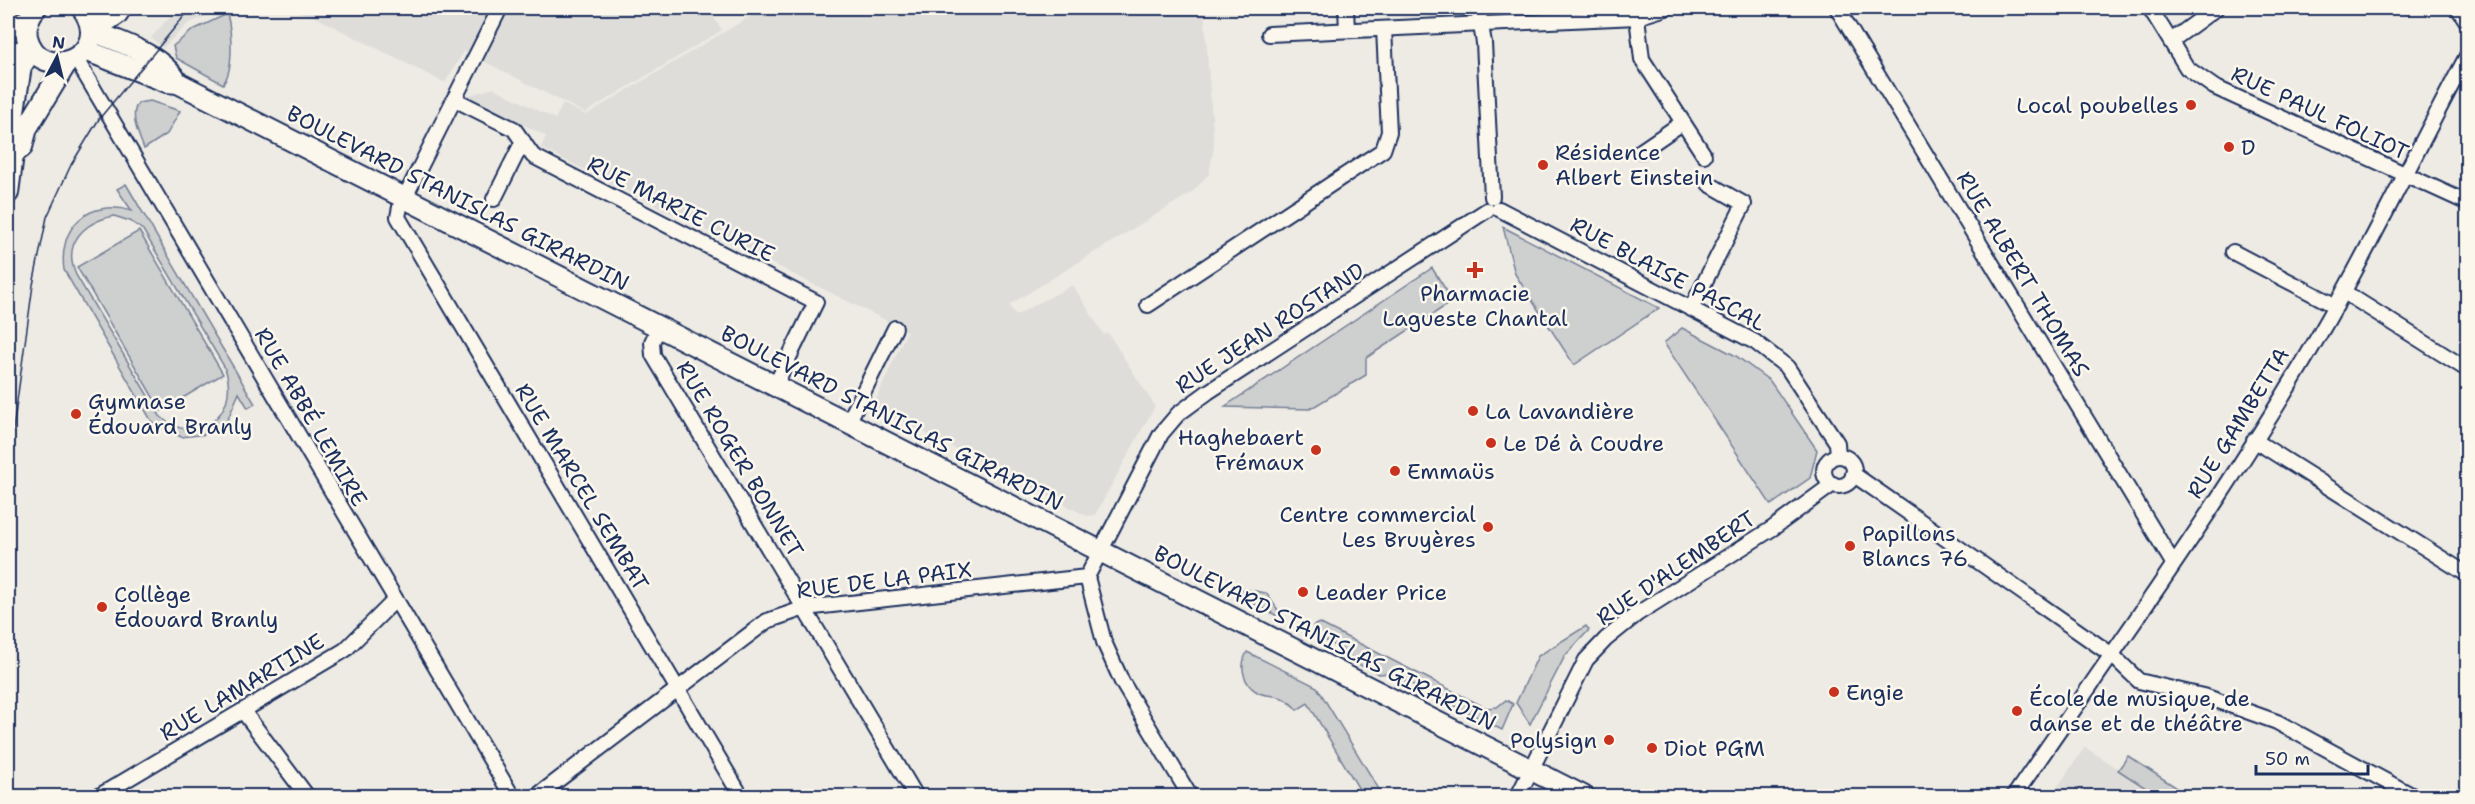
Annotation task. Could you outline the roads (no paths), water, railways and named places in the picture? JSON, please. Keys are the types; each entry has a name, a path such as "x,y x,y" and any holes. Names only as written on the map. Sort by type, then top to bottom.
{"main road":[{"path":"82,8 89,18 92,31"},
{"path":"10,142 22,147 27,128 92,31 117,14 121,8"},
{"path":"8,26 32,14"},
{"path":"32,14 27,35 32,49"},
{"name":"BOULEVARD STANISLAS GIRARDIN","path":"92,31 144,52 173,74 178,83"},
{"path":"8,55 32,49"},
{"path":"8,193 10,142 21,66 32,49"},
{"name":"BOULEVARD STANISLAS GIRARDIN","path":"32,49 48,61 76,57 178,83 1583,796"}],"street":[{"path":"404,198 500,8"},
{"path":"1346,8 1347,30"},
{"path":"1478,8 1481,23 1492,205"},
{"path":"1269,34 1481,23 1586,14 1637,17 1666,8"},
{"name":"RUE ALBERT THOMAS","path":"1837,8 2173,563"},
{"name":"RUE PAUL FOLIOT","path":"2150,8 2187,68 2214,87 2468,203"},
{"path":"2171,41 2216,8"},
{"path":"2458,8 2468,23"},
{"path":"1637,17 1642,59 1704,155"},
{"path":"1148,305 1383,150 1389,132 1384,28"},
{"name":"RUE GAMBETTA","path":"2014,796 2112,655 2254,440 2336,306 2468,54"},
{"name":"RUE ABBÉ LEMIRE","path":"76,57 512,796"},
{"name":"RUE MARIE CURIE","path":"456,94 514,129 533,156 816,302 775,386"},
{"path":"1641,151 1682,123"},
{"path":"494,199 523,141"},
{"path":"1692,307 1744,204 1709,184"},
{"name":"RUE MARCEL SEMBAT","path":"404,198 398,217 741,796"},
{"name":"RUE BLAISE PASCAL","path":"1492,205 1692,307 1755,342 1787,368 1837,443 1838,456"},
{"name":"RUE JEAN ROSTAND","path":"1101,552 1161,434 1178,414 1492,205"},
{"path":"2233,252 2336,306"},
{"path":"2344,292 2468,370"},
{"name":"RUE ROGER BONNET","path":"659,327 652,342 653,355 916,796"},
{"path":"848,423 895,328"},
{"path":"2254,440 2468,575"},
{"path":"1838,456 1850,461 1853,474 1848,483 1833,484 1825,478 1824,468 1829,459 1838,456"},
{"path":"1853,474 2112,655 2139,681 2207,697 2277,722 2303,733 2413,796"},
{"name":"RUE D'ALEMBERT","path":"1518,796 1586,660 1606,639 1637,614 1773,528 1833,484"},
{"path":"1101,552 1087,577 1104,642 1122,682 1190,796"},
{"name":"RUE DE LA PAIX","path":"537,796 767,621 805,608 1087,577"},
{"name":"RUE LAMARTINE","path":"99,796 345,650 395,600"},
{"path":"243,711 307,796"}],"tram line":[{"path":"8,466 33,285 47,217 71,165 99,119 191,8"}],"place":[{"name":"Local poubelles","path":"2191,105"},
{"name":"D","path":"2229,147"},
{"name":"Résidence Albert Einstein","path":"1543,165"},
{"name":"Pharmacie Lagueste Chantal","path":"1475,270"},
{"name":"La Lavandière","path":"1473,411"},
{"name":"Gymnase Édouard Branly","path":"76,414"},
{"name":"Le Dé à Coudre","path":"1491,443"},
{"name":"Haghebaert Frémaux","path":"1316,450"},
{"name":"Emmaüs","path":"1395,471"},
{"name":"Centre commercial Les Bruyères","path":"1488,527"},
{"name":"Papillons Blancs 76","path":"1850,546"},
{"name":"Leader Price","path":"1303,592"},
{"name":"Collège Édouard Branly","path":"102,607"},
{"name":"Engie","path":"1834,692"},
{"name":"École de musique, de danse et de théâtre","path":"2017,711"},
{"name":"Polysign","path":"1609,740"},
{"name":"Diot PGM","path":"1652,748"}]}
